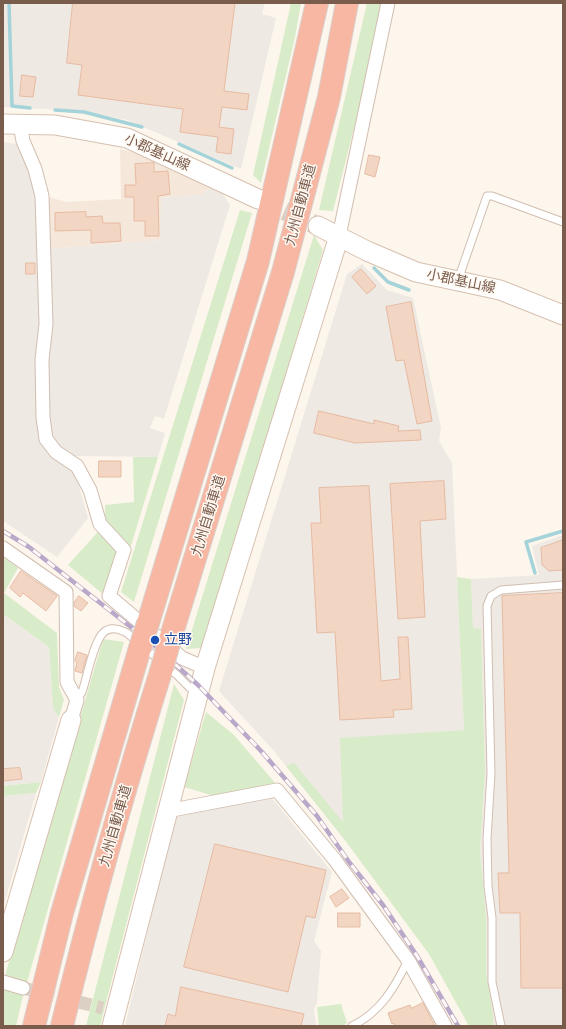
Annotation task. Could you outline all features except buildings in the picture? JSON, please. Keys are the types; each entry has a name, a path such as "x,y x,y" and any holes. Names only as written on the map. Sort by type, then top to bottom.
{"highway":[{"name":"九州自動車道","path":"34,1026 62,913 140,648 258,261 317,3"},
{"name":"九州自動車道","path":"62,1026 89,919 139,741 283,272 329,97 347,3"}],"street":[{"path":"110,1015 206,668 339,236 388,3"},
{"path":"12,124 23,141 35,169 42,196 46,324 42,360 43,417 46,439 56,452 77,466 90,490 100,524 124,550 109,596 182,658 206,668"},
{"name":"小郡基山線","path":"12,124 55,125 127,138 258,199"},
{"name":"小郡基山線","path":"318,226 367,251 416,272 500,290 563,315"},
{"path":"3,548 66,592 67,682 77,700 3,952"},
{"path":"167,811 277,790 335,860 408,960 445,1026"},
{"path":"3,982 23,988"}],"lane":[{"path":"457,282 487,196 492,196 563,222"},
{"path":"500,1026 492,982 492,918 488,886 486,839 491,773 487,606 491,596 501,590 563,585"},
{"path":"77,700 82,692 98,642 104,632 111,629 120,630 127,633 177,675 198,697"},
{"path":"352,1026 379,1008 394,989 408,960"}],"shaded area":[{"path":"3,3 265,3 262,14 276,18 241,169 127,120 85,111 3,107"},
{"path":"3,142 17,144 39,193 42,324 39,438 51,454 75,472 88,518 57,557 3,521"},
{"path":"120,149 146,156 210,187 204,194 161,198 161,240 48,249 48,197 67,202 121,199"},
{"path":"210,187 221,191 230,205 164,419 155,416 150,428 165,433 158,457 74,456 60,446 51,435 48,418 48,249 160,240 161,198 204,194"},
{"path":"362,264 387,290 413,298 441,428 439,441 452,463 464,730 341,739 344,839 274,751 219,691 347,274"},
{"path":"563,535 563,1026 493,1026 493,1013 486,972 486,917 480,850 485,771 481,630 473,628 471,579 539,575 532,546"},
{"path":"3,614 49,647 53,709 59,717 41,782 3,786"},
{"path":"36,793 3,908 3,796"},
{"path":"272,798 332,872 314,941 321,951 317,1002 314,1010 316,1026 125,1026 175,817"}],"green space":[{"path":"291,3 301,3 295,37 261,183 253,175"},
{"path":"367,3 383,3 379,29 333,211 319,210"},
{"path":"240,210 252,213 134,602 121,592"},
{"path":"314,235 323,250 204,648 186,649"},
{"path":"133,457 158,457 130,549 104,595 68,565 105,524 105,505 134,502"},
{"path":"3,557 18,568 4,593 57,633 59,687 64,700 59,717 53,709 49,647 3,614"},
{"path":"457,577 471,579 473,628 481,629 485,771 480,850 486,917 486,972 493,1013 493,1026 469,1026 429,954 344,839 286,766 294,763 343,822 340,738 464,730"},
{"path":"103,639 124,642 22,1000 16,1026 3,1026 3,987 6,972"},
{"path":"174,684 184,700 100,1026 86,1026"},
{"path":"206,712 234,735 276,784 214,796 184,787"},
{"path":"41,782 36,793 3,796 3,786"},
{"path":"341,1004 347,1023 342,1026 319,1026 317,1007"}],"waterway":[{"path":"9,3 12,106 30,108"},
{"path":"55,110 84,112 142,127"},
{"path":"179,144 232,168"},
{"path":"374,268 388,282 409,290"},
{"path":"535,573 526,542 563,531"}],"tunnel":[{"path":"258,199 318,226"},
{"path":"23,988 103,1008"}],"railway":[{"path":"3,531 29,547 155,646 198,685 262,752 317,816 349,862 383,905 417,956 458,1026"}],"place":[{"name":"立野","path":"155,640"}]}
